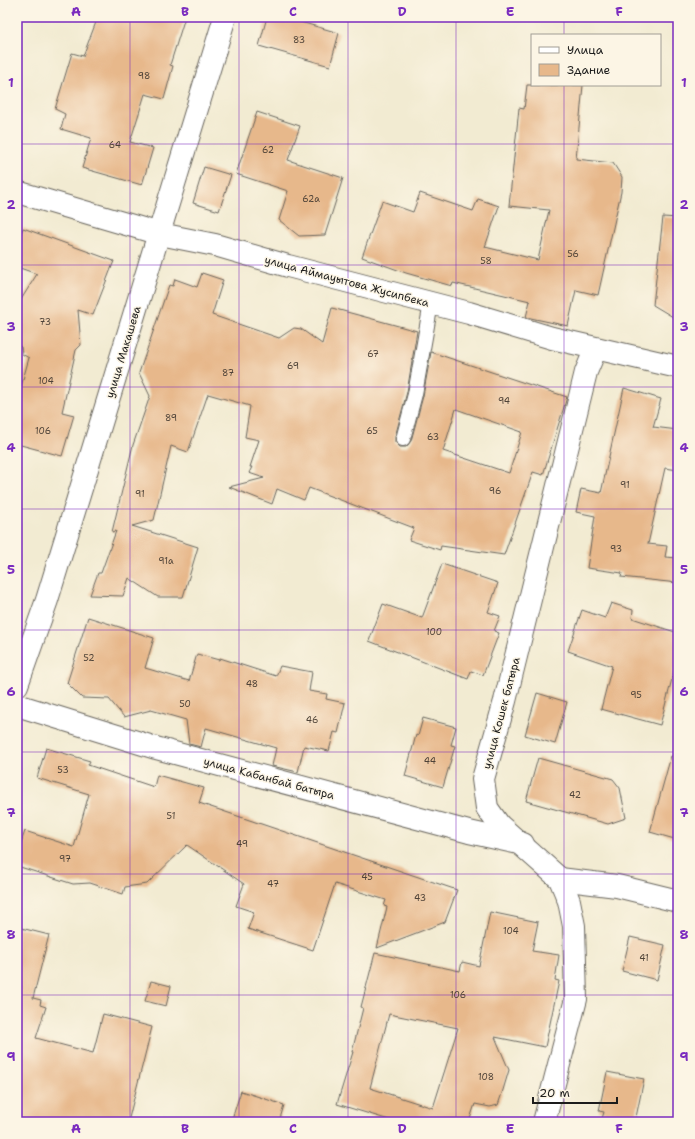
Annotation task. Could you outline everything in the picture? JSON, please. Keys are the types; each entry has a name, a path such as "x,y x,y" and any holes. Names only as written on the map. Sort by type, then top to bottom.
{"street":[{"name":"улица Макашева","path":"17,685 47,600 225,17"},
{"name":"улица Аймауытова Жусипбека","path":"17,192 160,234 215,245 288,266 431,303 552,338 678,367"},
{"name":"улица Кошек батыра","path":"544,1122 576,999 574,926 569,901 560,879 523,844 499,825 487,808 483,779 505,701 586,372 596,348"},
{"name":"улица Кабанбай батыра","path":"17,705 156,748 469,832 523,844"},
{"path":"560,879 617,886 678,901"}],"lane":[{"path":"403,439 415,394 431,303"}],"building":[{"path":"98,17 185,17 170,65 173,66 164,99 145,94 130,142 153,148 142,185 82,168 91,138 61,129 65,114 55,109 72,53 83,56"},
{"path":"267,17 283,17 339,33 330,66 259,46"},
{"path":"527,85 583,86 576,159 613,163 622,177 621,192 598,295 576,290 568,326 526,317 530,301 453,283 452,286 406,273 362,257 382,201 413,212 420,193 473,211 478,199 499,206 485,247 538,260 549,210 509,206 519,108 524,109"},
{"path":"257,112 300,126 288,160 343,178 325,235 299,236 279,220 288,191 236,174"},
{"path":"204,167 231,175 219,211 193,203"},
{"path":"663,217 678,218 678,320 653,305"},
{"path":"23,228 114,261 93,315 78,310 81,345 76,350 62,412 74,415 62,456 17,444 17,401 29,358 22,354 21,347 17,345 17,306 37,274 17,267 17,244"},
{"path":"202,273 223,280 212,315 279,338 294,328 301,329 322,344 332,308 417,331 407,392 395,437 395,442 400,447 406,447 411,441 423,396 431,352 567,397 543,475 533,472 504,555 441,546 440,550 409,540 414,528 309,488 304,500 277,489 272,504 229,487 264,478 249,473 259,440 245,437 250,406 208,394 188,452 171,446 154,520 132,526 198,547 183,597 158,597 129,578 123,596 90,595 98,573 101,573 116,531 112,532 133,445 150,396 139,373 169,285 173,286 175,279 197,287","holes":["456,409 522,432 509,473 443,451"]},
{"path":"624,388 661,399 653,427 678,430 678,470 665,468 648,544 667,546 665,557 678,558 678,583 621,577 622,573 587,568 595,516 576,512 581,489 601,493"},
{"path":"442,564 498,583 488,612 500,616 494,631 499,633 483,675 471,671 468,679 369,641 383,604 422,618"},
{"path":"611,603 633,610 632,618 678,633 678,656 660,725 601,709 612,666 568,651 582,610 605,618"},
{"path":"88,617 154,638 145,668 189,681 197,654 219,660 220,658 276,676 280,666 312,672 309,691 327,694 326,699 345,703 338,733 334,732 329,751 304,746 298,772 272,766 276,748 206,728 201,747 189,744 186,720 151,710 124,717 109,699 82,698 67,683"},
{"path":"537,693 567,702 555,744 525,735"},
{"path":"423,718 456,727 451,745 455,746 443,787 405,776 416,735 418,736"},
{"path":"46,748 90,761 88,765 154,787 157,775 204,788 199,803 457,890 445,922 377,948 387,907 384,906 386,900 335,884 313,950 248,929 254,912 236,906 244,884 187,845 147,884 125,887 123,894 90,883 73,884 17,866 17,854 25,831 74,847 89,794 37,778"},
{"path":"671,756 678,757 678,840 650,832"},
{"path":"538,758 613,779 620,788 626,818 608,824 526,801"},
{"path":"490,912 538,922 532,951 559,955 555,980 559,981 545,1047 495,1037 509,1070 498,1105 490,1107 475,1104 469,1122 396,1122 337,1104 353,1052 363,1008 361,1007 375,953 460,971 462,962 479,966","holes":["389,1014 458,1028 433,1108 370,1088"]},
{"path":"17,927 49,935 33,998 41,1000 40,1005 46,1007 36,1038 93,1053 103,1014 152,1027 128,1122 17,1122"},
{"path":"630,937 665,945 657,980 622,971"},
{"path":"151,981 171,986 166,1006 145,1001"},
{"path":"607,1072 644,1079 635,1122 601,1122 604,1112 599,1111"},
{"path":"241,1091 284,1105 279,1122 231,1122"}]}
